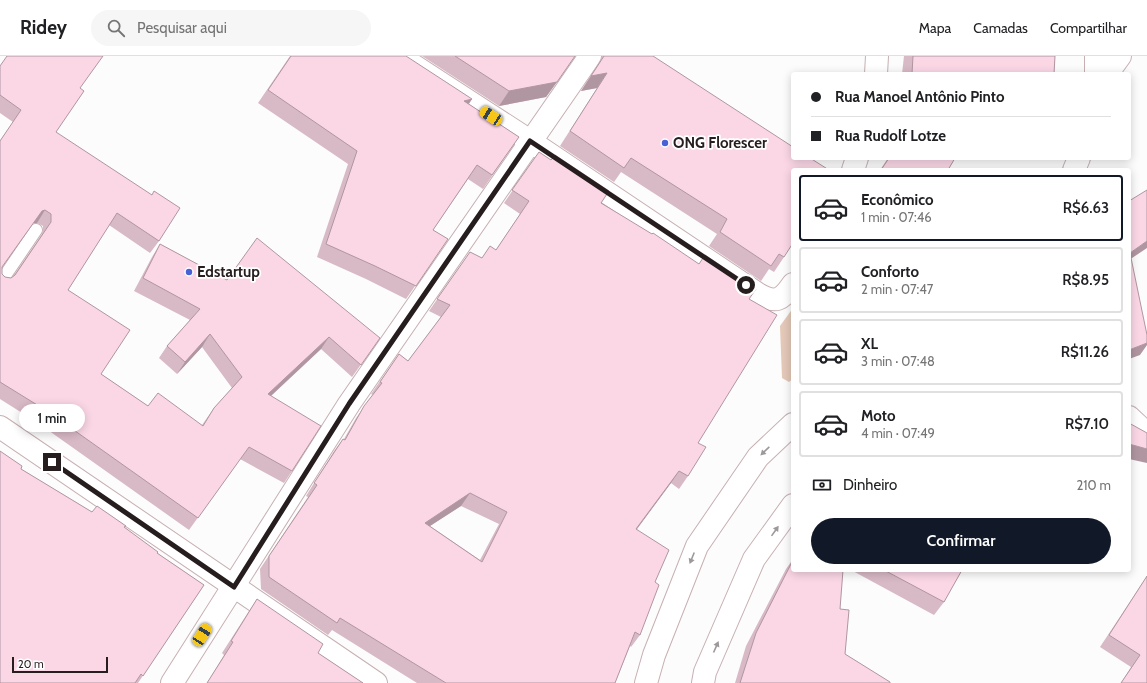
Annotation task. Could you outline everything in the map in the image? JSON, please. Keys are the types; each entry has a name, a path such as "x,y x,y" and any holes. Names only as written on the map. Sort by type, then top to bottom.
{"street":[{"path":"399,56 768,299 780,298 791,286"},
{"path":"172,683 349,404 590,56"},
{"path":"876,72 878,56"},
{"path":"1096,56 1096,72"},
{"path":"1108,72 1120,56"},
{"path":"1131,420 1147,434"},
{"path":"646,683 654,655 697,546 758,458 791,426"},
{"path":"0,427 376,683"},
{"path":"703,683 705,672 754,559 791,508"}],"lane":[{"path":"0,283 36,230"}],"shaded area":[{"path":"791,311 791,380 789,382 782,378 780,326"}],"building":[{"path":"7,56 103,56 80,88 84,91 56,132 152,195 154,191 180,208 159,241 117,213 68,290 130,330 101,374 148,406 158,393 203,426 214,408 242,377 210,334 185,362 167,346 200,309 143,278 160,244 227,280 257,238 380,338 361,365 329,337 268,394 321,426 292,471 249,447 198,518 47,411 0,382 0,141 21,110 0,95 0,66","holes":["45,210 51,214 51,222 15,275 11,278 5,277 2,274 2,267 42,211"]},
{"path":"291,56 406,56 472,99 464,101 519,137 492,175 477,165 433,230 448,239 416,286 326,244 357,151 268,90"},
{"path":"455,56 575,56 557,82 509,91"},
{"name":"ONG Florescer","path":"604,56 653,56 791,146 791,160 813,160 826,168 791,168 791,246 784,257 779,254 771,266 720,232 727,219 631,158 624,168 570,131 607,73 591,76"},
{"path":"913,56 1055,56 1054,72 912,72"},
{"path":"539,152 551,160 555,155 609,191 601,203 652,234 653,233 699,264 705,255 756,289 749,299 777,315 698,443 706,447 688,476 679,471 636,529 669,550 655,582 659,585 640,635 635,632 615,683 446,683 340,618 337,623 269,577 269,556 317,485 314,483 343,439 345,440 364,406 382,383 380,382 399,354 408,361 450,305 437,299 470,252 482,258 490,246 496,250 529,201 512,190","holes":["470,493 507,512 482,562 425,523"]},
{"path":"888,160 954,160 949,168 882,168"},
{"path":"1147,190 1147,241 1131,252 1131,200"},
{"path":"1131,258 1147,335 1147,343 1131,349"},
{"path":"1131,424 1147,433 1147,449 1131,445"},
{"path":"0,451 22,466 21,469 92,512 97,506 126,526 124,527 158,552 157,553 204,585 143,676 141,674 135,683 0,683"},
{"path":"791,564 791,572 843,572 840,609 849,610 845,654 890,683 740,683 756,633"},
{"path":"888,572 961,572 944,602"},
{"path":"1147,576 1147,683 1121,683 1140,655 1109,635"},
{"path":"257,599 323,644 318,653 363,683 207,683 233,642 231,641"}],"place":[{"name":"ONG Florescer","path":"665,143"},
{"name":"Edstartup","path":"189,272"}],"route":[{"path":"52,462 234,587 349,404 530,141 746,285"}]}
